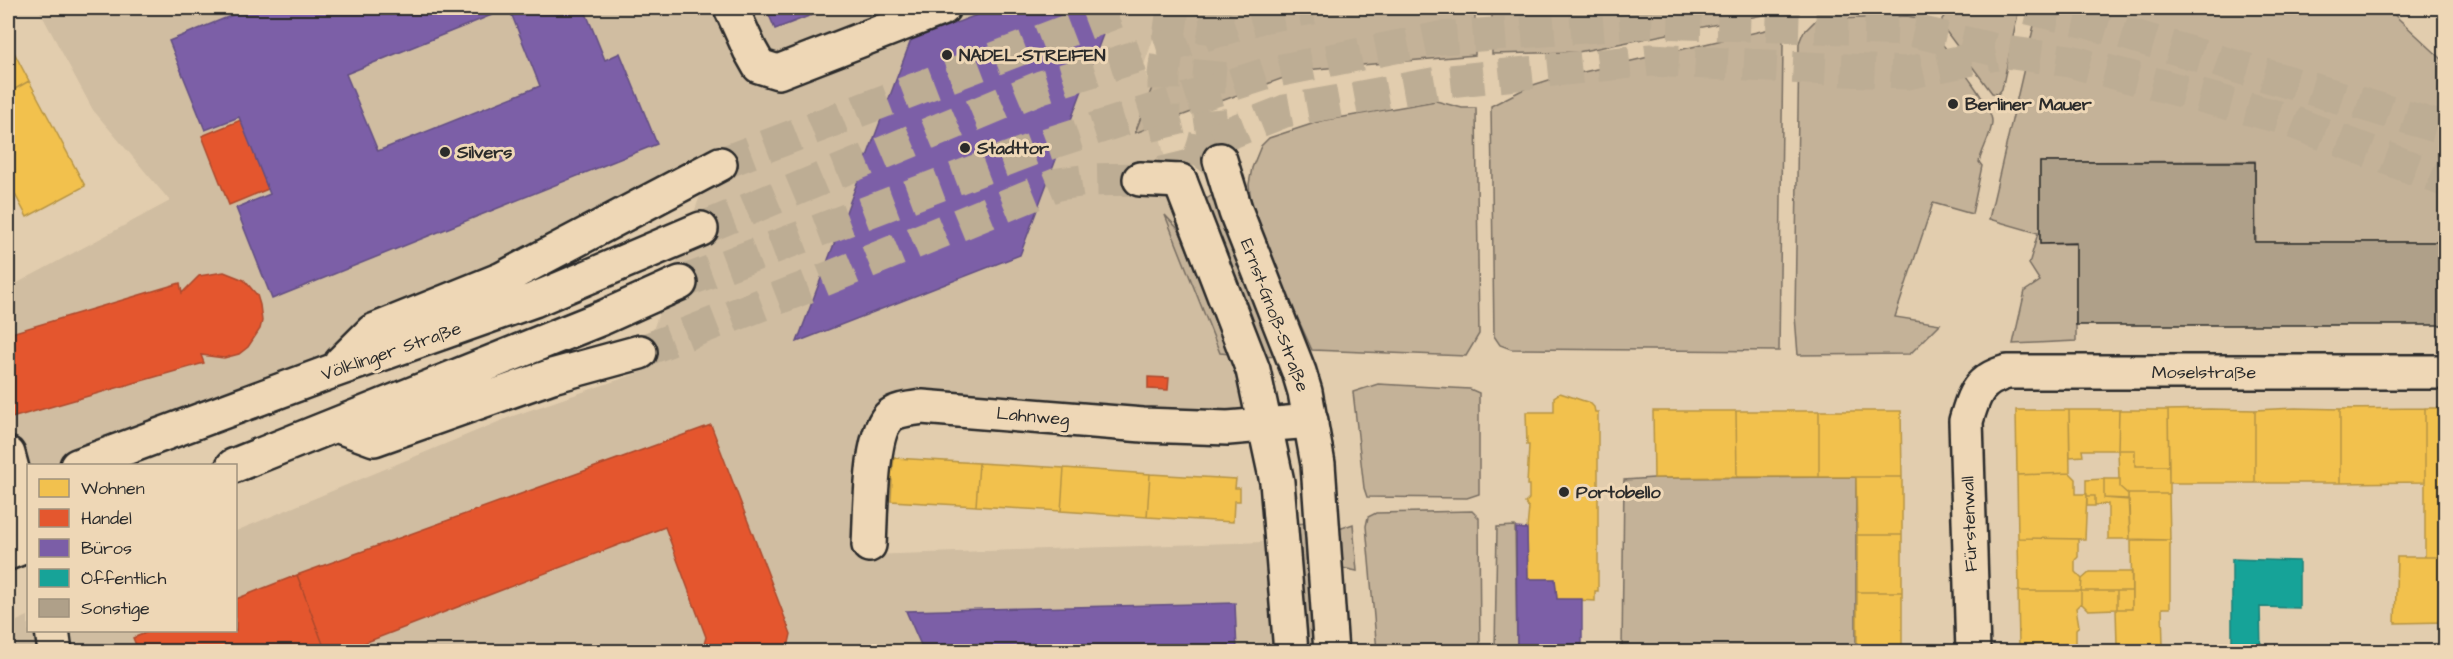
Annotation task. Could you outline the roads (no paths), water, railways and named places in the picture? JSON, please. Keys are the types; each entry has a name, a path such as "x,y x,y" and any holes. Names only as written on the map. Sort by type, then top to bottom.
{"main road":[{"path":"731,8 759,66 778,72 943,8"},
{"name":"Ernst-Gnoß-Straße","path":"1220,160 1236,212 1299,372 1311,421 1318,464 1331,651"},
{"path":"333,371 374,331 502,279 720,164"},
{"path":"1140,179 1180,181 1245,344 1253,370 1276,482 1291,651"},
{"name":"Völklinger Straße","path":"80,464 534,300 701,229"},
{"path":"236,464 602,318 680,283"},
{"path":"336,425 374,439 552,376 639,352"},
{"name":"Moselstraße","path":"1973,397 1982,384 1992,376 2007,372 2445,372"},
{"name":"Fürstenwall","path":"1973,397 1966,421 1973,651"},
{"name":"Lahnweg","path":"869,545 875,455 879,431 897,412 922,407 1143,425 1228,428 1311,421"},
{"path":"8,454 27,525"},
{"path":"8,553 27,545"},
{"path":"52,632 56,651"}],"tunnel":[{"path":"720,164 1127,8"},
{"path":"1173,8 1164,74 1164,116 1180,181 1197,161 1209,121"},
{"path":"1215,142 1209,109 1209,75 1219,8"},
{"path":"701,229 1041,87 1261,17 1313,8"},
{"path":"2028,8 2087,22 2446,129"},
{"path":"680,283 1047,144 1272,72 1440,38 1650,22 1910,30 2005,52 2070,61 2279,117 2446,181"},
{"path":"1214,139 1285,111 1449,81 1651,60 1907,73 1996,54"},
{"path":"640,352 1058,184 1089,180 1140,179"}],"place":[{"name":"NADEL-STREIFEN","path":"947,55"},
{"name":"Berliner Mauer","path":"1953,104"},
{"name":"Stadttor","path":"965,148"},
{"name":"Silvers","path":"445,152"},
{"name":"Portobello","path":"1564,492"}]}
